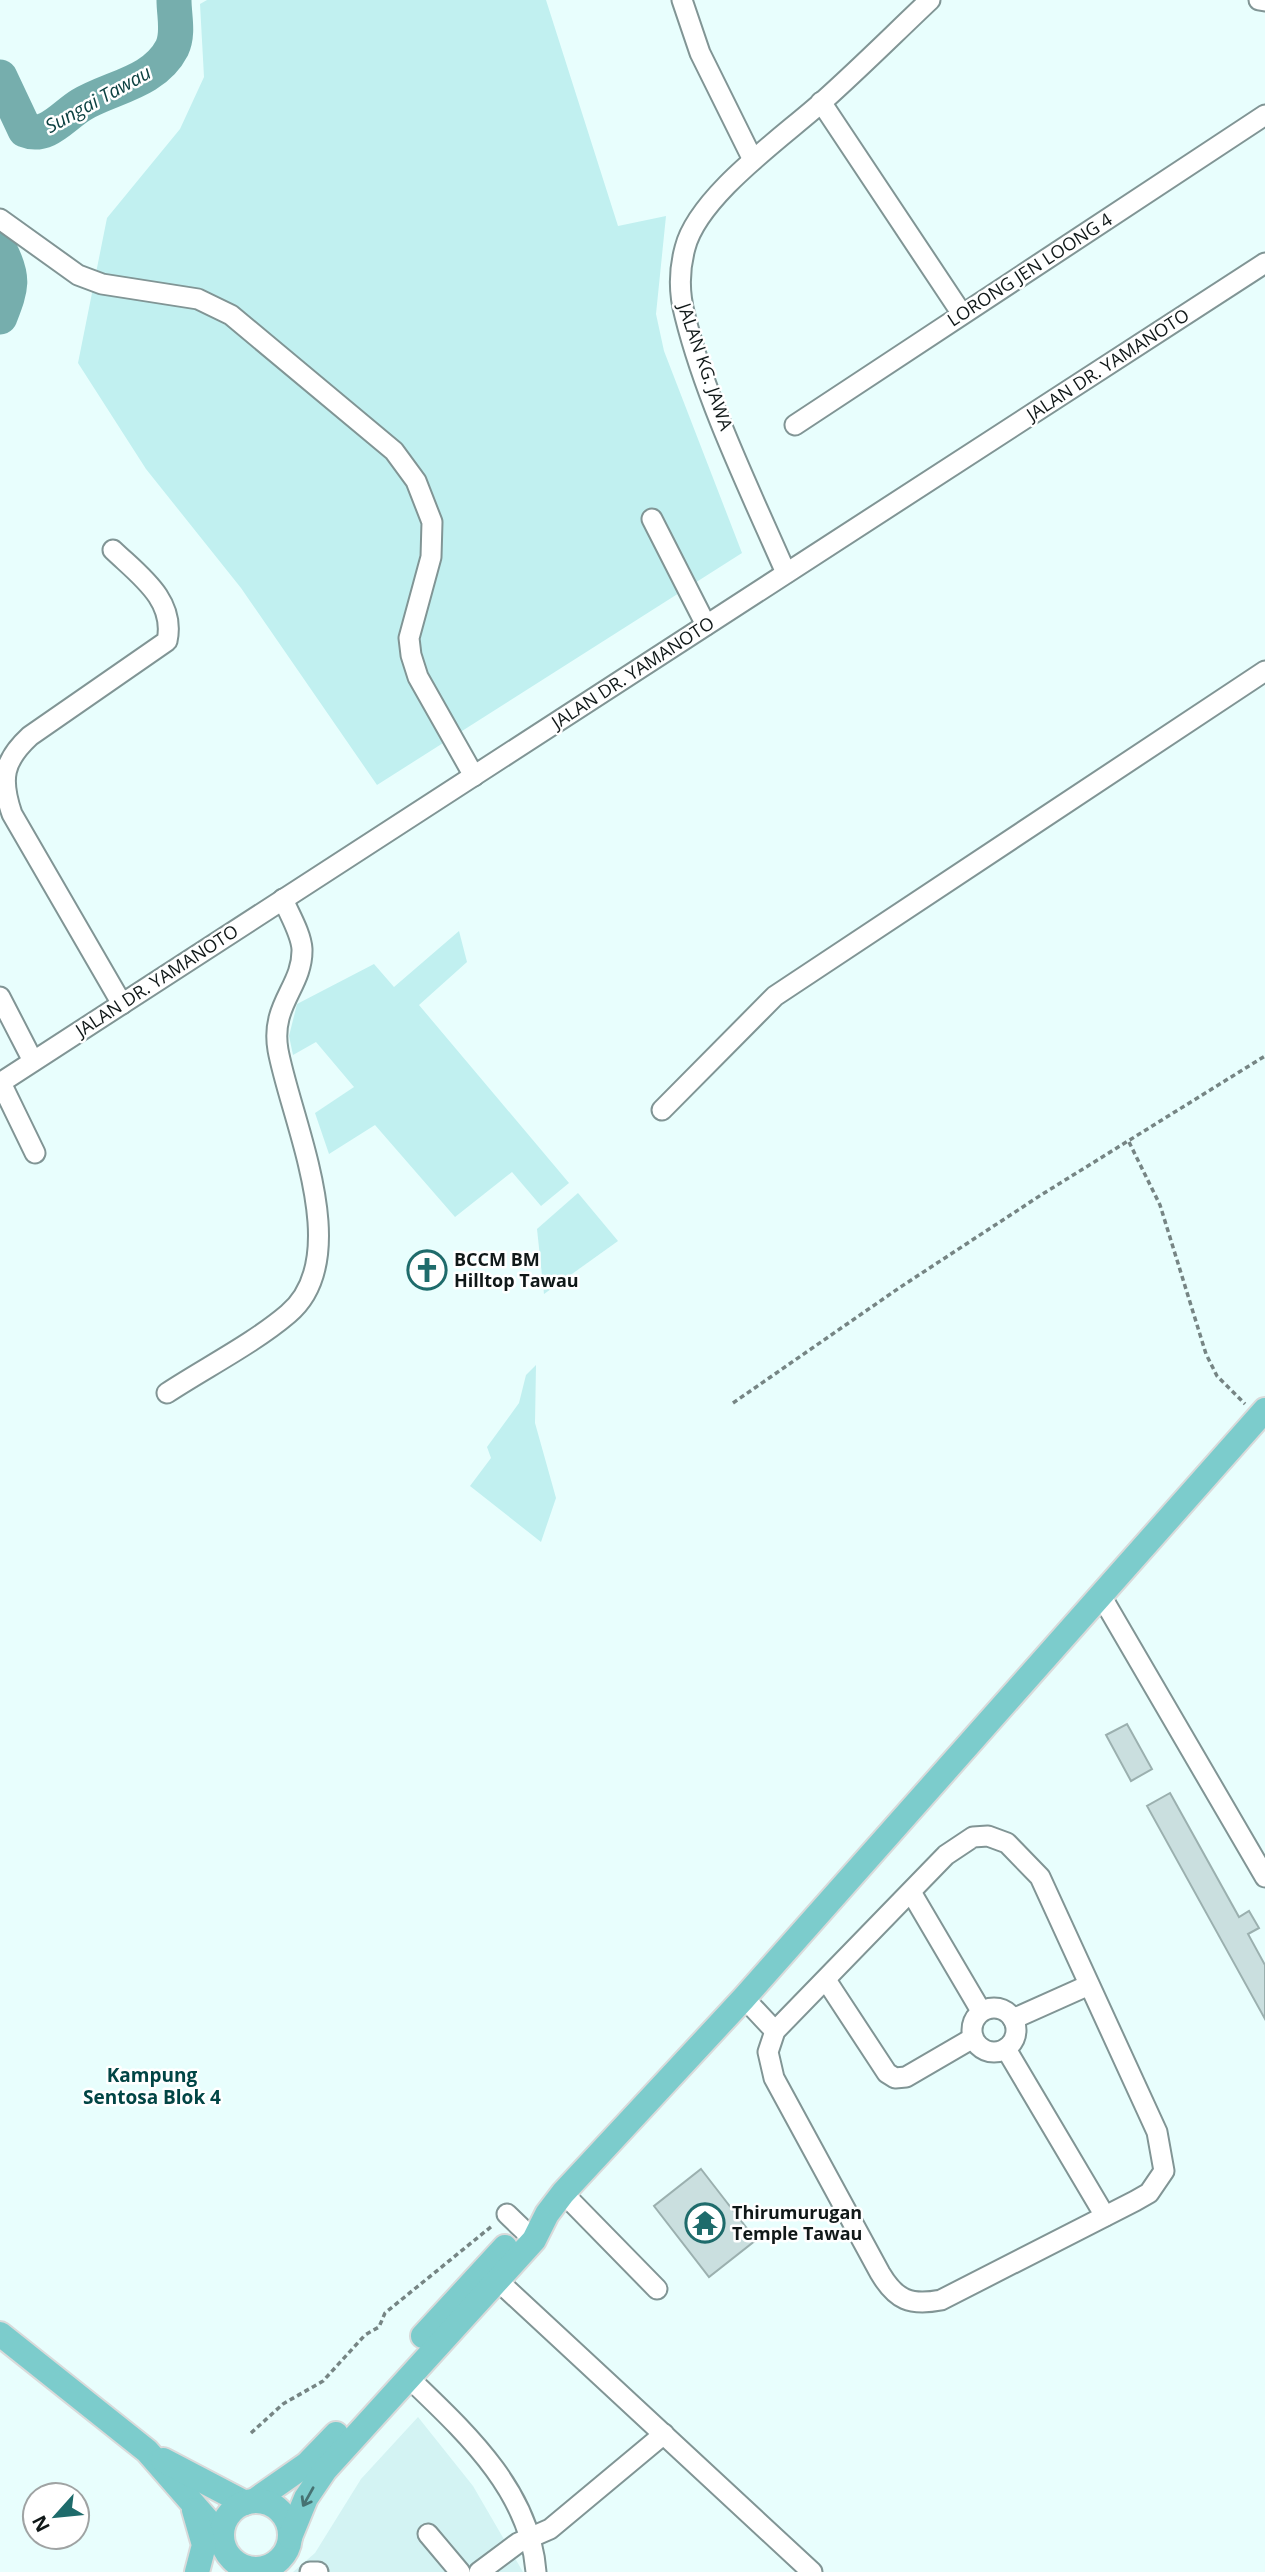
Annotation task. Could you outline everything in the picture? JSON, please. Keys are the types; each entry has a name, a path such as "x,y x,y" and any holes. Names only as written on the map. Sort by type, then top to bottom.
{"main road":[{"path":"221,2553 228,2516 307,2464 477,2274 522,2228 547,2214 563,2193 744,1998 1262,1414"},
{"path":"0,2334 147,2452 186,2494 221,2553 254,2571 275,2564 283,2556 306,2498 325,2470 496,2279 522,2228"},
{"path":"147,2452 250,2502 265,2502 284,2515 290,2537"},
{"path":"186,2494 202,2531 204,2545 197,2572"}],"street":[{"path":"682,0 700,53 753,160"},
{"name":"JALAN KG. JAWA","path":"786,573 712,395 684,316 681,291 686,244 716,199 753,160 821,102 930,0"},
{"path":"1259,0 1265,1"},
{"path":"821,102 962,314"},
{"name":"LORONG JEN LOONG 4","path":"795,425 1265,115"},
{"path":"0,219 78,275 102,284 198,299 231,315 254,331 394,451 416,481 432,522 431,558 409,638 411,655 418,677 474,776"},
{"name":"JALAN DR. YAMANOTO","path":"0,1083 1265,263"},
{"path":"652,519 706,625"},
{"path":"113,550 156,592 168,618 167,641 22,743 14,751 6,770 5,793 12,814 122,1004"},
{"path":"662,1110 775,996 1265,671"},
{"path":"167,1393 288,1314 306,1294 314,1271 317,1239 313,1182 278,1050 276,1020 300,965 302,947 283,899"},
{"path":"0,997 33,1062"},
{"path":"0,1083 35,1153"},
{"path":"1100,1594 1265,1877"},
{"path":"988,1836 1007,1843 1040,1877 1157,2132 1164,2171 1149,2193 941,2300 921,2304 905,2301 891,2291 880,2273 774,2078 768,2052 775,2031 911,1892 946,1855 966,1840 988,1836"},
{"path":"911,1892 981,2011"},
{"path":"826,1980 887,2073 895,2078 906,2077 973,2038"},
{"path":"1013,2019 1089,1985"},
{"path":"744,1998 775,2031"},
{"path":"1002,2009 1013,2019 1015,2039 1006,2049 987,2052 973,2038 972,2023 981,2011 1002,2009"},
{"path":"1006,2049 1105,2216"},
{"path":"563,2193 657,2289"},
{"path":"496,2279 812,2572"},
{"path":"408,2377 452,2420 489,2462 517,2504 530,2538 536,2572"},
{"path":"480,2572 512,2546 550,2529 664,2434"},
{"path":"428,2533 460,2572"},
{"path":"310,2572 317,2572"}],"path":[{"path":"733,1403 910,1281 1265,1056"},
{"path":"1129,1142 1160,1205 1206,1354 1217,1376 1262,1414"},
{"path":"251,2433 283,2404 323,2381 365,2335 380,2327 386,2313 395,2304 522,2228"}],"shaded area":[{"path":"207,0 546,0 618,226 666,216 656,314 664,351 742,553 377,785 241,588 146,469 78,363 107,218 180,129 204,77 200,4"},
{"path":"459,931 467,962 419,1005 569,1183 541,1206 512,1172 455,1217 375,1125 329,1154 315,1113 354,1087 316,1042 293,1055 289,1036 297,1004 374,964 394,987"},
{"path":"578,1193 618,1241 544,1294 537,1229"},
{"path":"536,1365 535,1423 556,1498 541,1542 470,1486 491,1458 487,1447 519,1403 526,1375"},
{"path":"418,2417 473,2486 523,2572 293,2572 315,2553 361,2479"}],"building":[{"path":"1127,1724 1152,1769 1131,1781 1106,1735"},
{"path":"1170,1793 1239,1917 1249,1911 1259,1928 1248,1934 1265,1965 1265,2019 1147,1806"},
{"name":"Thirumurugan Temple Tawau","path":"701,2169 756,2240 709,2277 654,2206"}],"waterway":[{"name":"Sungai Tawau","path":"0,77 25,130 33,132 48,129 81,105 143,77 164,60 172,48 175,36 174,0"},
{"name":"Sungai Tawau","path":"0,250 8,269 10,284 0,317"}],"place":[{"name":"BCCM BM Hilltop Tawau","path":"427,1270"},
{"name":"Thirumurugan Temple Tawau","path":"705,2223"}],"district":[{"name":"Kampung Sentosa Blok 4","path":"152,2086"}]}
